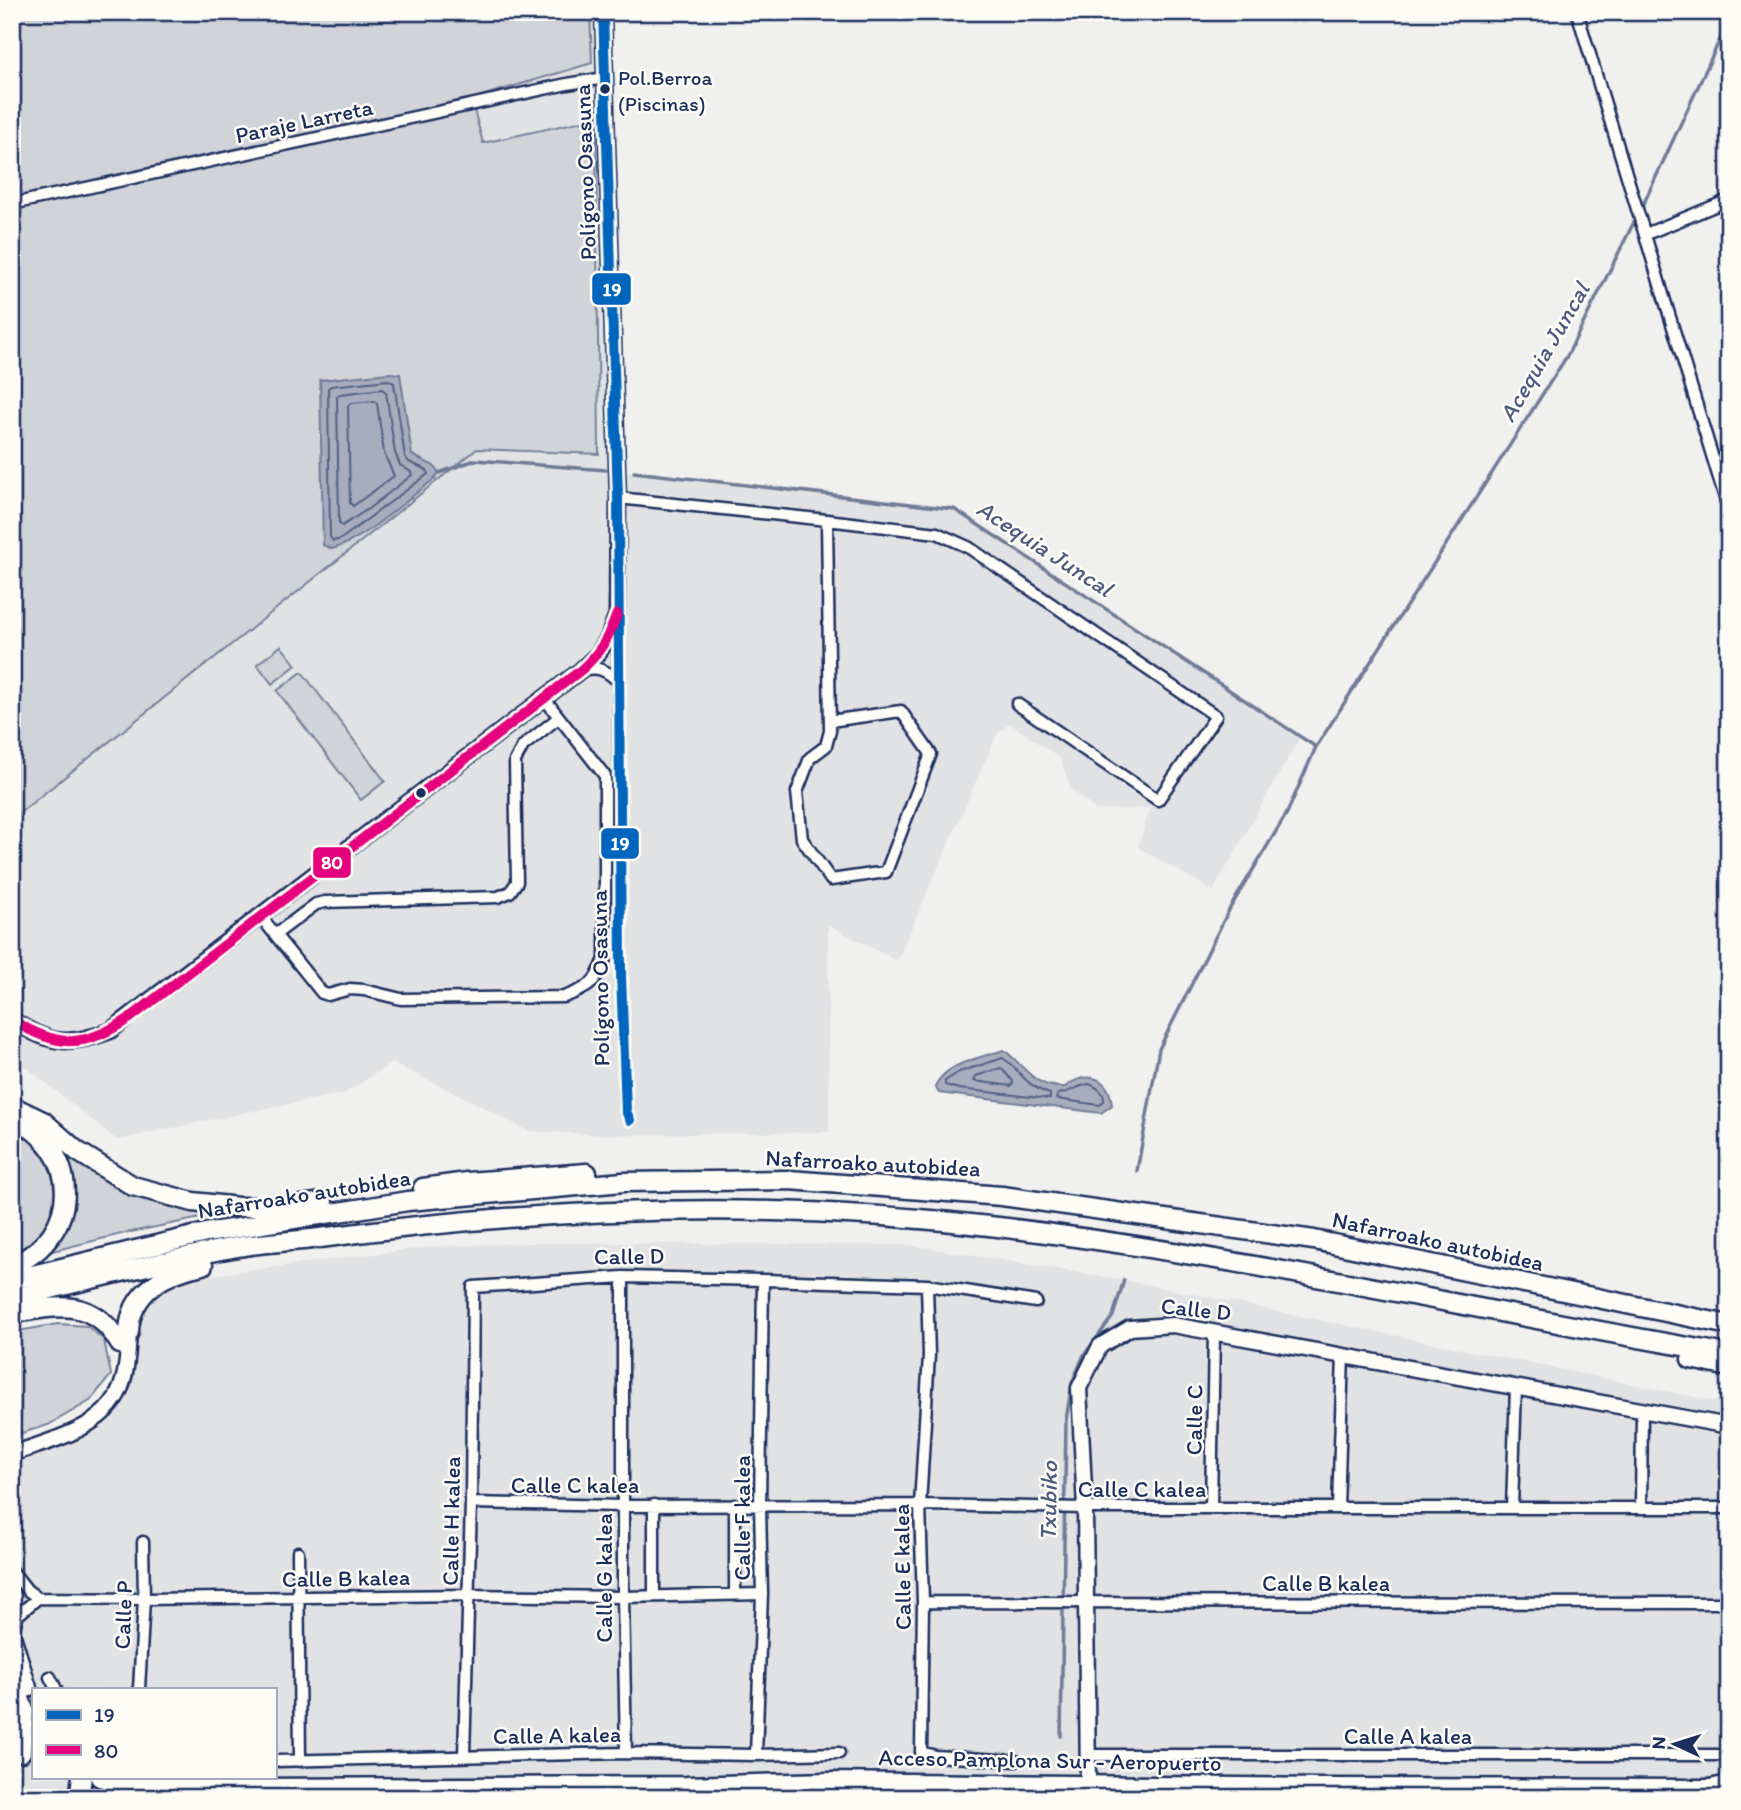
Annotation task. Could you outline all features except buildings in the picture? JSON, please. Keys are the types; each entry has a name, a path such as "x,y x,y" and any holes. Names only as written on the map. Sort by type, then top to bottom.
{"highway":[{"path":"12,1097 46,1114 102,1166"},
{"path":"12,1106 43,1121 77,1151 133,1186 193,1202 238,1208 288,1207 467,1182 631,1170 733,1171 789,1180"},
{"path":"12,1118 32,1128 50,1146 59,1166 64,1188 62,1212 48,1241 33,1255 12,1266"},
{"name":"Nafarroako autobidea","path":"12,1280 206,1233 408,1200 623,1182 789,1180 1002,1196 1314,1240 1729,1325"},
{"name":"Nafarroako autobidea","path":"12,1299 183,1258 251,1245 280,1244 376,1230 560,1214 688,1210 845,1214 995,1226 1093,1239 1295,1272 1611,1334"},
{"path":"12,1314 49,1307 67,1307 95,1314 126,1332 137,1301 150,1287 170,1275 188,1268 251,1257 280,1244"},
{"path":"1611,1334 1729,1354"},
{"path":"1611,1334 1662,1353 1729,1367"},
{"path":"12,1639 32,1706"},
{"path":"12,1676 24,1710 22,1753"},
{"path":"79,1798 82,1778"},
{"name":"Acceso Pamplona Sur - Aeropuerto","path":"104,1778 122,1783 258,1782 369,1788 947,1782 1710,1789 1729,1783"},
{"path":"829,1782 851,1789 883,1790 898,1798 902,1792 908,1790 932,1789 947,1782"},
{"path":"138,1798 748,1798"}],"street":[{"name":"Polígono Osasuna","path":"603,12 618,498 621,975 626,1111 630,1120"},
{"path":"1577,12 1729,511"},
{"name":"Paraje Larreta","path":"12,204 605,78"},
{"path":"1646,234 1727,198"},
{"path":"618,498 937,533 968,547 1216,716 1158,800 1017,704"},
{"path":"827,520 830,721 826,746 810,758 797,792 802,839 831,880 886,872 931,754 901,711 830,721"},
{"path":"12,1020 37,1036 61,1042 87,1040 110,1031 581,670 598,654 608,638 617,614"},
{"path":"581,670 601,668 619,682"},
{"path":"261,917 322,993 328,995 350,989 401,999 564,997 584,990 598,978 605,959 605,776 544,698"},
{"path":"276,934 316,905 325,902 498,897 510,892 517,882 514,761 523,746 558,718"},
{"name":"Calle D","path":"473,1287 623,1277 763,1280 927,1285 1036,1302"},
{"name":"Calle G kalea","path":"623,1277 626,1753"},
{"name":"Calle F kalea","path":"756,1755 762,1594 760,1506 763,1280"},
{"name":"Calle E kalea","path":"927,1285 929,1355 920,1505 923,1602 921,1752 934,1756 1016,1761"},
{"name":"Calle H kalea","path":"464,1756 471,1503 473,1287"},
{"name":"Calle D","path":"1087,1784 1088,1755 1078,1602 1085,1508 1079,1388 1100,1346 1130,1328 1174,1325 1729,1426"},
{"path":"12,1454 71,1433 108,1408 123,1382 126,1369 126,1332"},
{"name":"Calle C","path":"1212,1508 1214,1332"},
{"path":"1338,1508 1343,1355"},
{"path":"1512,1508 1516,1387"},
{"path":"1641,1508 1642,1410"},
{"name":"Calle C kalea","path":"471,1503 1054,1508 1729,1508"},
{"path":"654,1505 654,1595"},
{"path":"735,1505 735,1594"},
{"name":"Calle P","path":"139,1688 144,1600 143,1542"},
{"path":"298,1552 300,1761"},
{"path":"12,1571 27,1590 38,1598 18,1615 12,1632"},
{"name":"Calle B kalea","path":"38,1598 144,1600 762,1594"},
{"name":"Calle B kalea","path":"923,1602 1729,1603"},
{"path":"50,1677 56,1688"},
{"name":"Calle A kalea","path":"277,1763 626,1753 839,1754"},
{"name":"Calle A kalea","path":"1088,1755 1729,1755"}],"shaded area":[{"path":"12,12 606,12 625,471 954,509 1299,739 1213,891 1138,847 1150,808 1096,810 1071,789 1060,758 1009,723 996,736 897,961 828,925 829,1132 608,1135 528,1131 392,1063 343,1094 117,1140 26,1067 12,1063"},
{"path":"12,12 590,12 592,63 471,99 483,143 596,118 599,454 477,449 12,819"},
{"path":"281,646 296,665 272,684 257,664"},
{"path":"302,672 385,781 361,800 277,691"},
{"path":"12,1127 34,1139 44,1151 50,1163 55,1188 51,1213 39,1236 12,1255"},
{"path":"65,1153 80,1161 226,1213 49,1252 59,1237 71,1180"},
{"path":"524,1243 908,1245 1124,1280 1729,1404 1729,1798 12,1798 12,1464 78,1440 101,1427 117,1412 127,1397 133,1375 132,1343 142,1302 173,1280 437,1246"},
{"path":"58,1324 87,1326 104,1340 111,1375 90,1401 48,1425 12,1436 12,1332"}],"water":[{"path":"400,374 412,455 434,466 439,473 370,529 332,549 323,545 320,380"},
{"path":"1004,1050 1045,1084 1065,1087 1089,1078 1102,1082 1110,1095 1112,1105 1101,1113 939,1093 935,1086 948,1071 965,1062"}],"waterway":[{"name":"Acequia Juncal","path":"1642,207 1729,20"},
{"name":"Acequia Juncal","path":"1137,1171 1159,1049 1230,908 1287,813 1316,747 1567,356 1636,218"},
{"name":"Acequia Juncal","path":"439,473 475,460 606,470"},
{"name":"Acequia Juncal","path":"634,472 954,509 1316,747"},
{"name":"Txubiko","path":"1061,1736 1066,1420 1072,1383 1084,1355 1113,1316 1124,1280"}],"transit line":[{"name":"19","path":"603,12 618,498 621,975 626,1111 630,1120"},
{"name":"80","path":"12,1020 44,1036 71,1041 99,1035 130,1018 581,670 603,644 617,614"}],"place":[{"name":"Pol.Berroa (Piscinas)","path":"605,89"}]}
